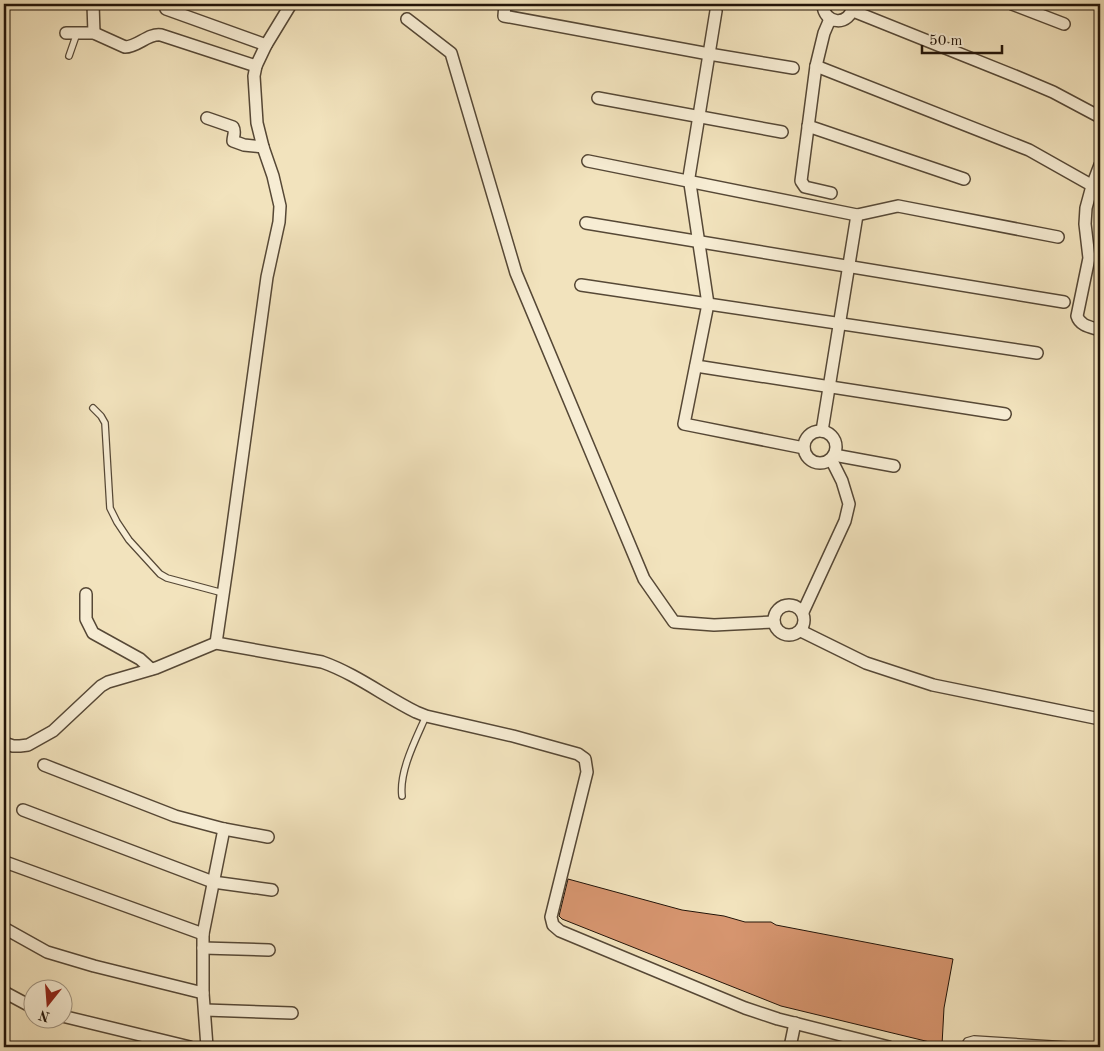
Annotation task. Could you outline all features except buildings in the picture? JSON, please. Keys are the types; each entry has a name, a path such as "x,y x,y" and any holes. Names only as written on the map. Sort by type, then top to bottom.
{"street":[{"path":"93,4 94,34"},
{"path":"216,643 268,277 279,222 280,206 278,192 262,148 257,123 254,76 256,66 266,45 291,4"},
{"path":"505,4 504,16 793,68"},
{"path":"823,4 825,12 830,19 836,21 849,17 853,7 1053,92 1100,118 1100,128"},
{"path":"1012,4 1064,24"},
{"path":"166,9 266,45"},
{"path":"716,10 689,177 708,304 684,424 804,448"},
{"path":"407,19 451,53 516,273 644,579 674,622 714,625 774,622"},
{"path":"830,19 824,33 816,66 800,181 805,187 831,193"},
{"path":"71,33 94,34 119,45 130,47 156,34 256,66"},
{"path":"816,66 1029,150 1096,188"},
{"path":"598,98 782,132"},
{"path":"207,118 233,127 233,141 262,148"},
{"path":"808,126 964,179"},
{"path":"588,161 857,215 898,206 1058,237"},
{"path":"1100,165 1096,188 1086,208 1085,224 1089,258 1077,316 1078,321 1082,324 1100,330"},
{"path":"822,431 857,215"},
{"path":"586,223 1064,302"},
{"path":"1089,258 1100,262"},
{"path":"581,285 1037,353"},
{"path":"696,366 1005,414"},
{"path":"816,431 827,432 832,436 836,446 832,457 822,463 812,461 805,454 804,448 804,442 807,437 816,431"},
{"path":"803,612 845,521 849,504 832,457"},
{"path":"832,457 894,466"},
{"path":"86,594 86,619 93,633 140,659 151,669"},
{"path":"789,605 799,608 803,612 805,622 801,631 792,636 783,634 774,622 776,612 780,608 789,605"},
{"path":"801,631 866,663 933,685 1100,719"},
{"path":"4,743 13,746 28,745 53,731 88,696 108,682 151,669 216,643 322,662 347,672 406,707 426,716 513,736 578,754 585,759 586,772 552,916 553,925 560,931 745,1008 794,1023 889,1047"},
{"path":"44,765 175,816 224,829 268,837"},
{"path":"23,810 213,882 272,890"},
{"path":"207,1047 202,934 224,829"},
{"path":"5,862 202,934"},
{"path":"4,928 47,952 94,966 204,993"},
{"path":"203,948 269,950"},
{"path":"4,992 22,1002"},
{"path":"205,1010 292,1013"},
{"path":"72,1018 190,1047"},
{"path":"790,1047 794,1023"}],"lane":[{"path":"69,56 71,33"},
{"path":"93,408 102,416 105,423 110,508 129,540 160,574 167,578 223,593"},
{"path":"402,796 402,779 405,769 426,716"},
{"path":"963,1047 967,1041 974,1040 1100,1047"}]}
